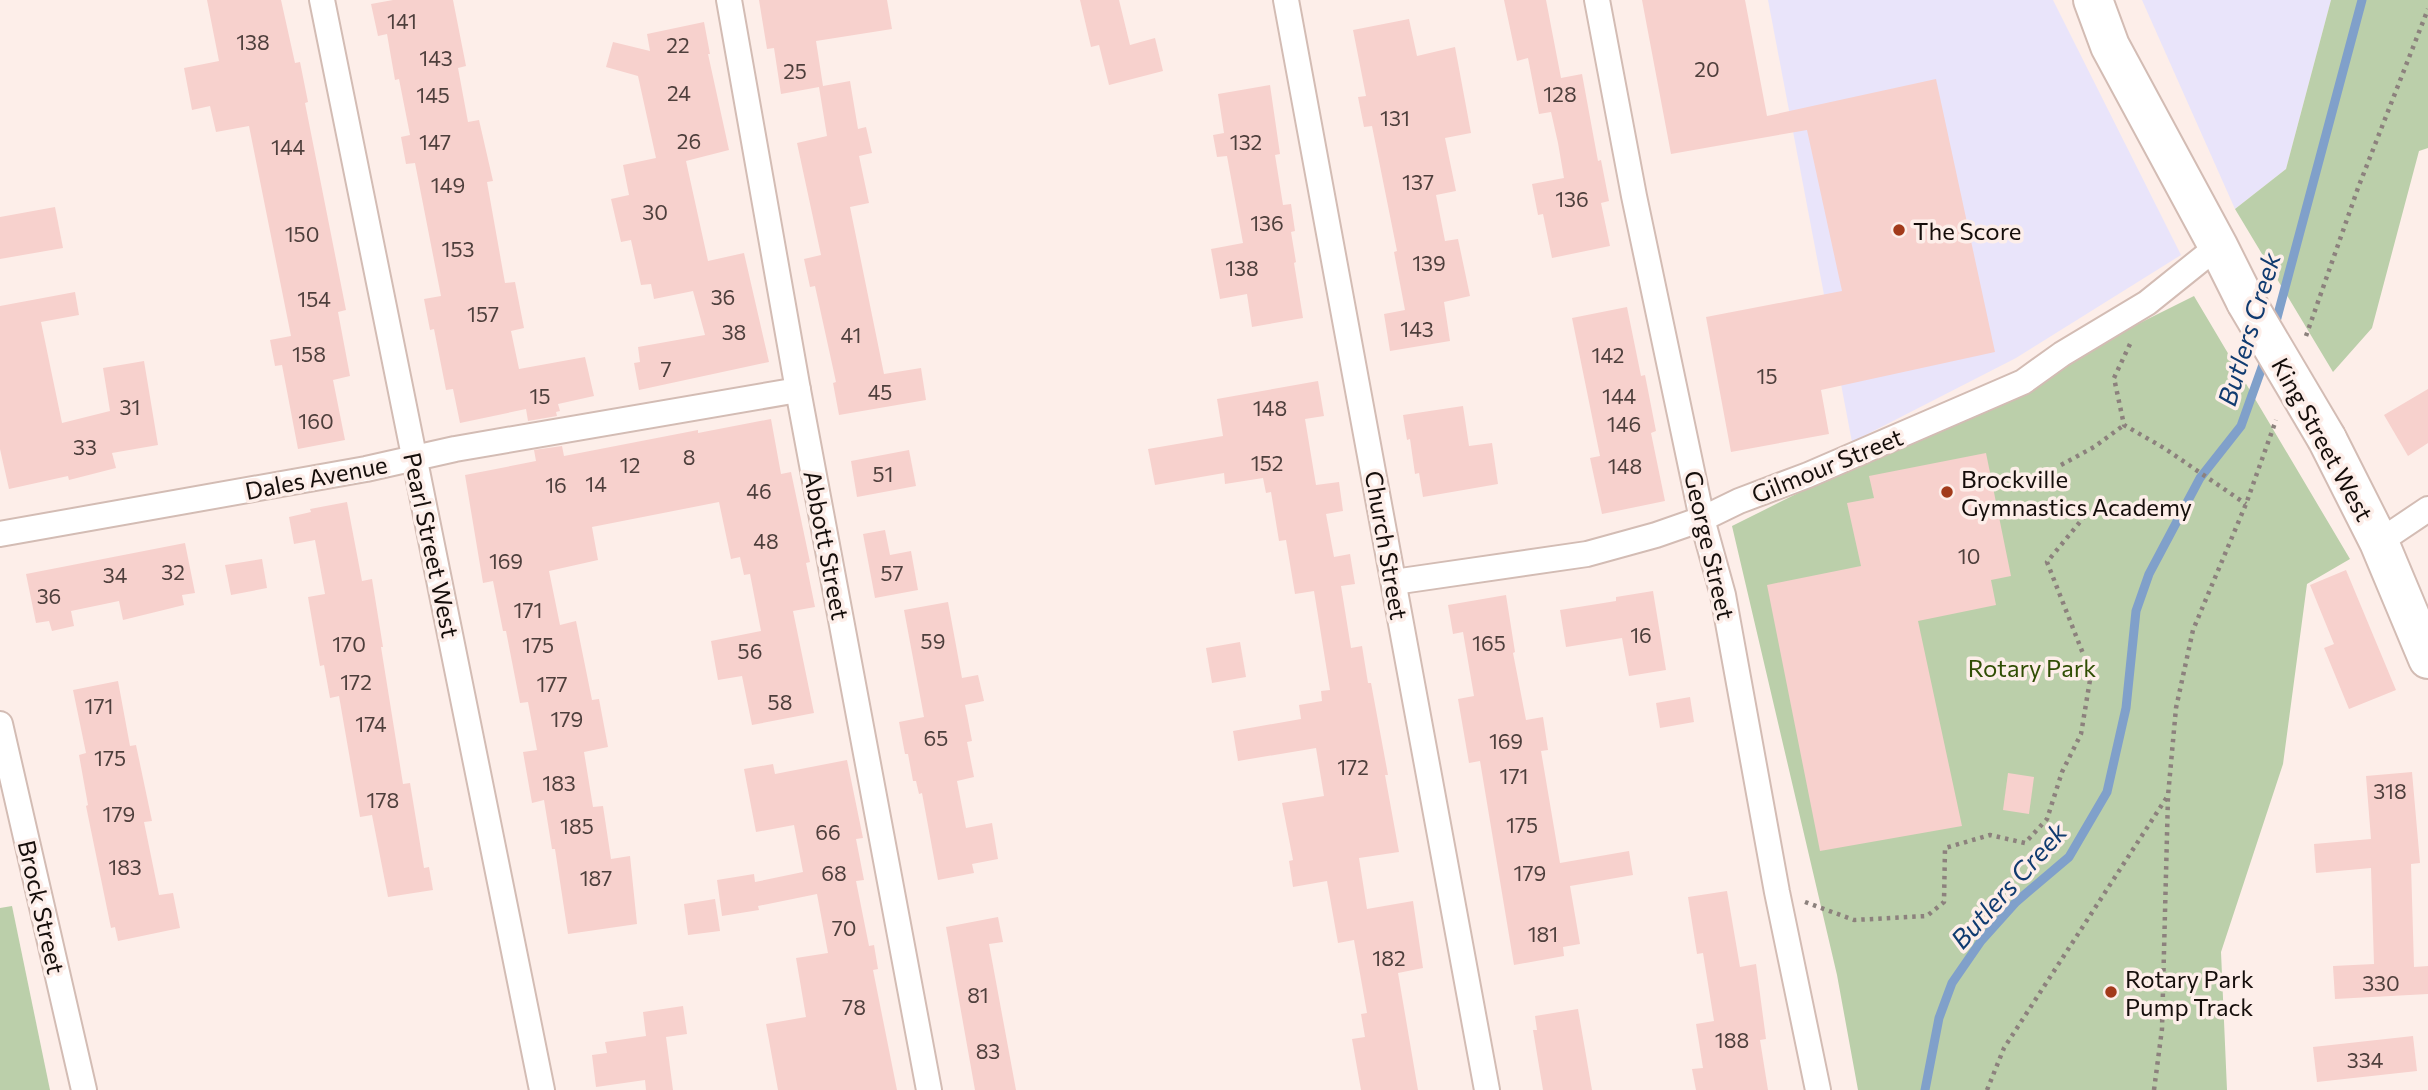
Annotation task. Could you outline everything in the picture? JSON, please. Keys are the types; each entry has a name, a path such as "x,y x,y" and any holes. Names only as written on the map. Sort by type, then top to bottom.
{"main road":[{"name":"King Street West","path":"2093,0 2110,46 2246,302 2327,439 2379,542 2428,659"}],"street":[{"name":"Pearl Street West","path":"322,0 542,1090"},
{"name":"Abbott Street","path":"729,0 798,390 929,1090"},
{"name":"Church Street","path":"1286,0 1487,1090"},
{"name":"George Street","path":"1597,0 1634,196 1702,519 1723,595 1777,892 1818,1090"},
{"name":"Gilmour Street","path":"1394,582 1587,554 1702,519 2023,382 2062,354 2147,303 2218,246"},
{"name":"Dales Avenue","path":"0,534 366,469 414,457 798,390"},
{"path":"2379,542 2428,509"},
{"name":"Brock Street","path":"0,724 84,1090"}],"path":[{"path":"2302,348 2358,188 2428,9"},
{"path":"2147,303 2114,378 2124,425 2246,504"},
{"path":"2154,1090 2162,1029 2168,796 2176,708 2193,630 2246,504 2278,413"},
{"path":"2060,465 2124,425"},
{"path":"1777,892 1854,920 1927,916 1944,902 1945,848 1990,835 2025,843 2047,818 2062,772 2081,734 2091,674 2047,562 2084,517"},
{"path":"1987,1090 2004,1048 2168,796"}],"shaded area":[{"path":"1768,0 2053,0 2181,255 2016,358 1852,442"},
{"path":"2142,0 2331,0 2286,169 2235,209"}],"green space":[{"path":"2331,0 2428,0 2428,148 2419,151 2372,328 2333,372 2235,209 2286,169"},
{"name":"Rotary Park","path":"2194,296 2350,559 2307,584 2283,764 2221,952 2227,1090 1858,1090 1837,975 1732,526"},
{"path":"12,906 50,1090 0,1090 0,908"}],"building":[{"path":"207,0 281,0 295,63 300,62 308,102 305,103 346,310 338,312 350,376 333,380 345,440 298,449 282,365 275,366 270,340 291,336 249,126 216,132 210,106 192,110 184,68 219,61"},
{"path":"393,0 453,0 466,66 458,68 468,122 479,120 493,181 487,182 505,283 515,282 524,328 511,331 519,369 585,357 594,396 558,404 560,411 556,412 557,416 528,421 526,409 460,423 453,389 446,390 434,329 430,330 424,299 441,296 415,163 406,164 401,137 410,135 399,79 395,80 387,34 378,36 371,4"},
{"path":"759,0 887,0 892,29 816,41 823,86 850,81 858,129 866,127 872,153 859,156 869,203 850,207 884,374 921,368 926,400 839,415 833,383 836,382 815,286 810,287 804,259 821,255 797,143 827,136 819,87 781,94 774,48 767,49"},
{"path":"1080,0 1119,0 1130,45 1155,38 1163,71 1109,85 1099,45 1091,47"},
{"path":"1504,0 1546,0 1561,78 1582,74 1598,161 1601,160 1609,201 1601,203 1610,246 1552,258 1543,214 1538,215 1532,184 1564,178 1558,143 1551,112 1539,114 1528,58 1517,61"},
{"path":"1642,0 1745,0 1767,116 1936,79 1995,352 1821,390 1829,434 1731,452 1706,317 1842,291 1807,130 1671,154"},
{"path":"1409,19 1417,56 1455,47 1471,133 1445,138 1456,191 1436,195 1445,241 1458,239 1470,296 1444,302 1450,341 1390,351 1384,314 1405,310 1394,252 1397,251 1372,126 1364,127 1358,97 1366,96 1353,30"},
{"path":"704,22 708,54 729,150 686,161 708,261 744,253 769,362 639,390 634,363 640,362 638,347 705,335 693,291 654,299 651,284 641,285 631,240 621,242 611,199 629,195 623,165 656,158 638,76 606,67 613,42 650,51 647,34"},
{"path":"1270,85 1280,154 1275,155 1283,205 1291,204 1295,231 1291,232 1294,263 1303,318 1252,327 1247,294 1220,299 1211,249 1243,243 1227,156 1217,157 1213,135 1224,133 1218,94"},
{"path":"55,207 63,248 0,259 0,217"},
{"path":"75,292 79,315 41,322 62,423 110,411 103,368 144,361 158,445 112,453 116,468 69,480 68,476 9,489 0,449 0,306"},
{"path":"1627,307 1656,431 1651,433 1665,501 1602,514 1590,458 1600,456 1572,318"},
{"path":"1318,381 1324,416 1305,419 1316,485 1339,482 1343,511 1326,514 1334,557 1350,554 1355,584 1341,586 1351,648 1362,646 1368,683 1371,683 1399,852 1359,858 1367,909 1413,901 1423,968 1398,973 1418,1090 1361,1090 1352,1039 1365,1037 1361,1014 1367,1013 1354,940 1338,943 1327,881 1293,887 1289,861 1293,860 1282,803 1324,796 1316,748 1238,761 1233,731 1301,719 1299,705 1322,701 1321,691 1330,690 1314,591 1295,594 1286,540 1279,541 1271,492 1266,493 1263,478 1225,484 1224,473 1155,485 1148,449 1223,436 1217,399"},
{"path":"2428,389 2428,443 2408,456 2384,415"},
{"path":"1463,406 1469,446 1492,443 1498,484 1423,497 1419,473 1415,474 1403,415"},
{"path":"771,419 781,474 791,472 810,562 806,563 815,607 793,611 814,713 752,725 742,676 718,680 711,641 761,631 750,574 744,575 740,557 731,559 719,502 592,527 598,560 549,571 560,625 576,621 592,700 599,699 608,747 584,752 593,807 603,806 611,859 630,856 637,924 568,934 555,849 552,849 544,800 532,803 523,752 537,750 528,702 520,703 493,581 483,583 465,475 536,461 534,450 562,446 564,456"},
{"path":"909,450 916,486 857,497 851,461"},
{"path":"1986,453 2011,576 1991,580 1996,605 1918,621 1962,826 1820,851 1767,585 1861,566 1847,503 1874,498 1869,476"},
{"path":"347,502 362,581 372,579 403,784 410,783 424,868 429,867 433,890 388,897 372,815 360,817 339,696 330,698 324,665 320,666 308,597 325,594 315,540 294,544 289,517 311,512 310,509"},
{"path":"885,530 890,555 911,551 918,590 875,598 863,534"},
{"path":"185,543 195,593 182,595 184,605 123,620 119,601 71,611 74,626 52,631 49,621 36,623 26,574"},
{"path":"262,559 267,588 231,595 225,565"},
{"path":"2346,570 2396,690 2349,709 2324,648 2334,644 2310,585"},
{"path":"1653,591 1666,670 1629,676 1622,638 1566,647 1560,610 1616,601 1616,597"},
{"path":"1506,595 1515,652 1513,653 1526,720 1543,717 1548,750 1541,751 1560,863 1629,851 1633,875 1570,886 1580,944 1563,947 1564,956 1514,965 1480,761 1469,763 1458,699 1474,696 1463,632 1453,634 1448,605"},
{"path":"948,602 962,678 978,675 984,701 965,705 972,741 967,742 974,777 957,781 966,828 992,823 998,859 972,864 974,873 938,880 922,793 919,794 916,781 913,781 899,722 924,717 904,610"},
{"path":"1240,642 1246,677 1212,683 1206,648"},
{"path":"118,681 130,746 136,745 152,821 144,822 159,895 173,893 180,928 118,941 115,927 111,928 86,806 88,805 79,755 86,753 73,690"},
{"path":"1690,697 1694,722 1660,728 1656,703"},
{"path":"847,760 863,838 856,839 864,880 856,881 869,946 874,945 878,969 873,970 897,1090 778,1090 766,1024 806,1017 796,958 828,953 817,894 758,906 759,910 722,916 717,880 754,874 755,882 803,872 794,825 756,832 744,769 773,764 775,774"},
{"path":"2412,772 2420,863 2411,864 2414,967 2428,966 2428,994 2335,999 2333,966 2374,964 2371,868 2316,873 2314,844 2371,839 2366,776"},
{"path":"2008,773 2034,777 2029,814 2003,810"},
{"path":"1727,891 1740,967 1756,964 1766,1039 1760,1040 1768,1090 1696,1090 1692,1069 1703,1068 1696,1024 1714,1021 1703,953 1697,954 1688,897"},
{"path":"715,899 720,931 688,935 684,904"},
{"path":"998,917 1003,942 989,944 1016,1090 975,1090 946,927"},
{"path":"683,1006 687,1034 666,1037 673,1090 646,1090 645,1080 596,1087 592,1055 607,1053 605,1042 646,1036 643,1012"},
{"path":"1578,1009 1592,1090 1543,1090 1533,1030 1537,1030 1535,1016"},
{"path":"2413,1036 2417,1071 2317,1082 2313,1047"}],"waterway":[{"name":"Butlers Creek","path":"2274,329 2362,0"},
{"name":"Butlers Creek","path":"1925,1090 1939,1018 1952,983 1981,941 2016,902 2069,857 2107,792 2126,708 2136,611 2149,574 2200,478 2241,426 2265,359"}],"place":[{"name":"The Score","path":"1899,230"},
{"name":"Brockville Gymnastics Academy","path":"1947,492"},
{"name":"Rotary Park Pump Track","path":"2111,992"}]}
